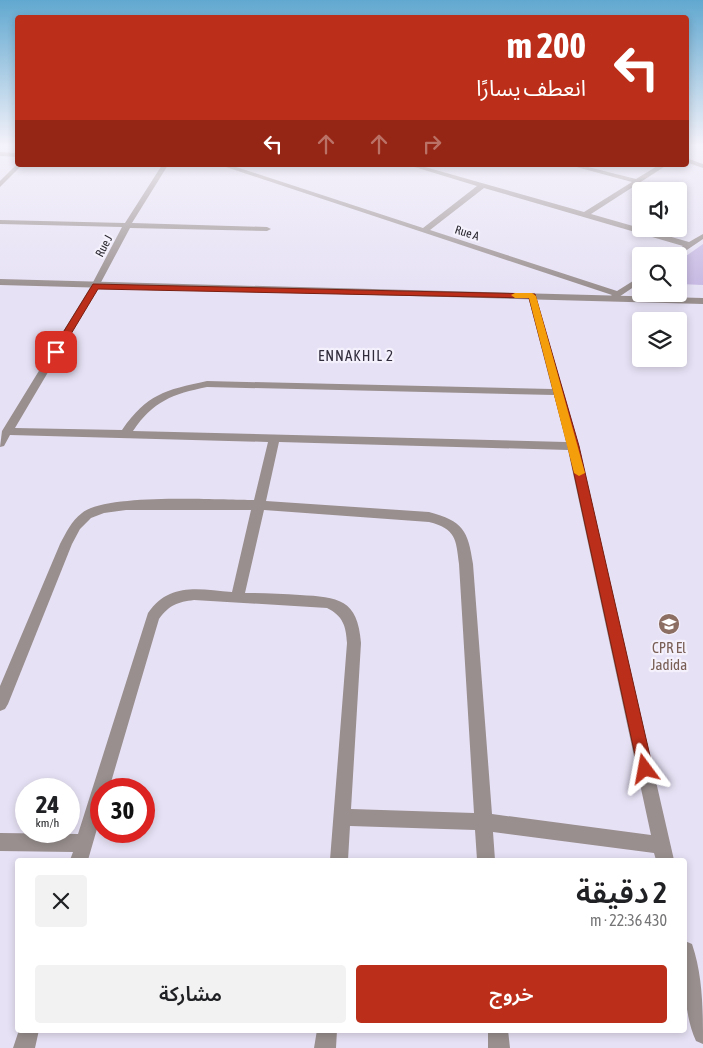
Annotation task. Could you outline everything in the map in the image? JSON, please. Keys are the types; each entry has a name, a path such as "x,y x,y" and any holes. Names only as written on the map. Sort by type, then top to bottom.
{"street":[{"name":"Rue J","path":"0,443 95,286 128,224 147,193"},
{"name":"Rue A","path":"308,193 615,296"},
{"path":"424,231 473,193"},
{"path":"508,193 690,245"},
{"path":"586,214 620,193"},
{"path":"0,222 267,229"},
{"path":"687,247 703,236"},
{"path":"0,282 532,296 615,296 703,301"},
{"path":"615,296 632,284"},
{"path":"342,817 484,822 664,853 574,446 532,296"},
{"path":"125,434 137,415 152,402 172,392 207,384 558,392"},
{"path":"7,431 574,446"},
{"path":"237,598 274,438"},
{"path":"0,704 66,544 76,526 87,515 102,509 126,505 260,505 429,517 442,520 453,525 462,536 466,564 486,858"},
{"path":"0,842 82,851 153,617 161,605 174,597 194,594 329,602 341,607 349,615 354,629 354,643 339,858"},
{"path":"687,960 703,1034"},
{"path":"24,1048 28,1033"},
{"path":"325,1048 327,1033"},
{"path":"498,1033 499,1048"}],"shaded area":[{"path":"703,244 703,285 687,284 687,255"}],"slow traffic":[{"path":"515,295 532,296 574,446 579,473"}],"place":[{"name":"CPR El Jadida","path":"669,624"}],"district":[{"name":"ENNAKHIL 2","path":"356,355"}],"route":[{"path":"56,352 95,286 532,296 574,446 645,769"}]}
